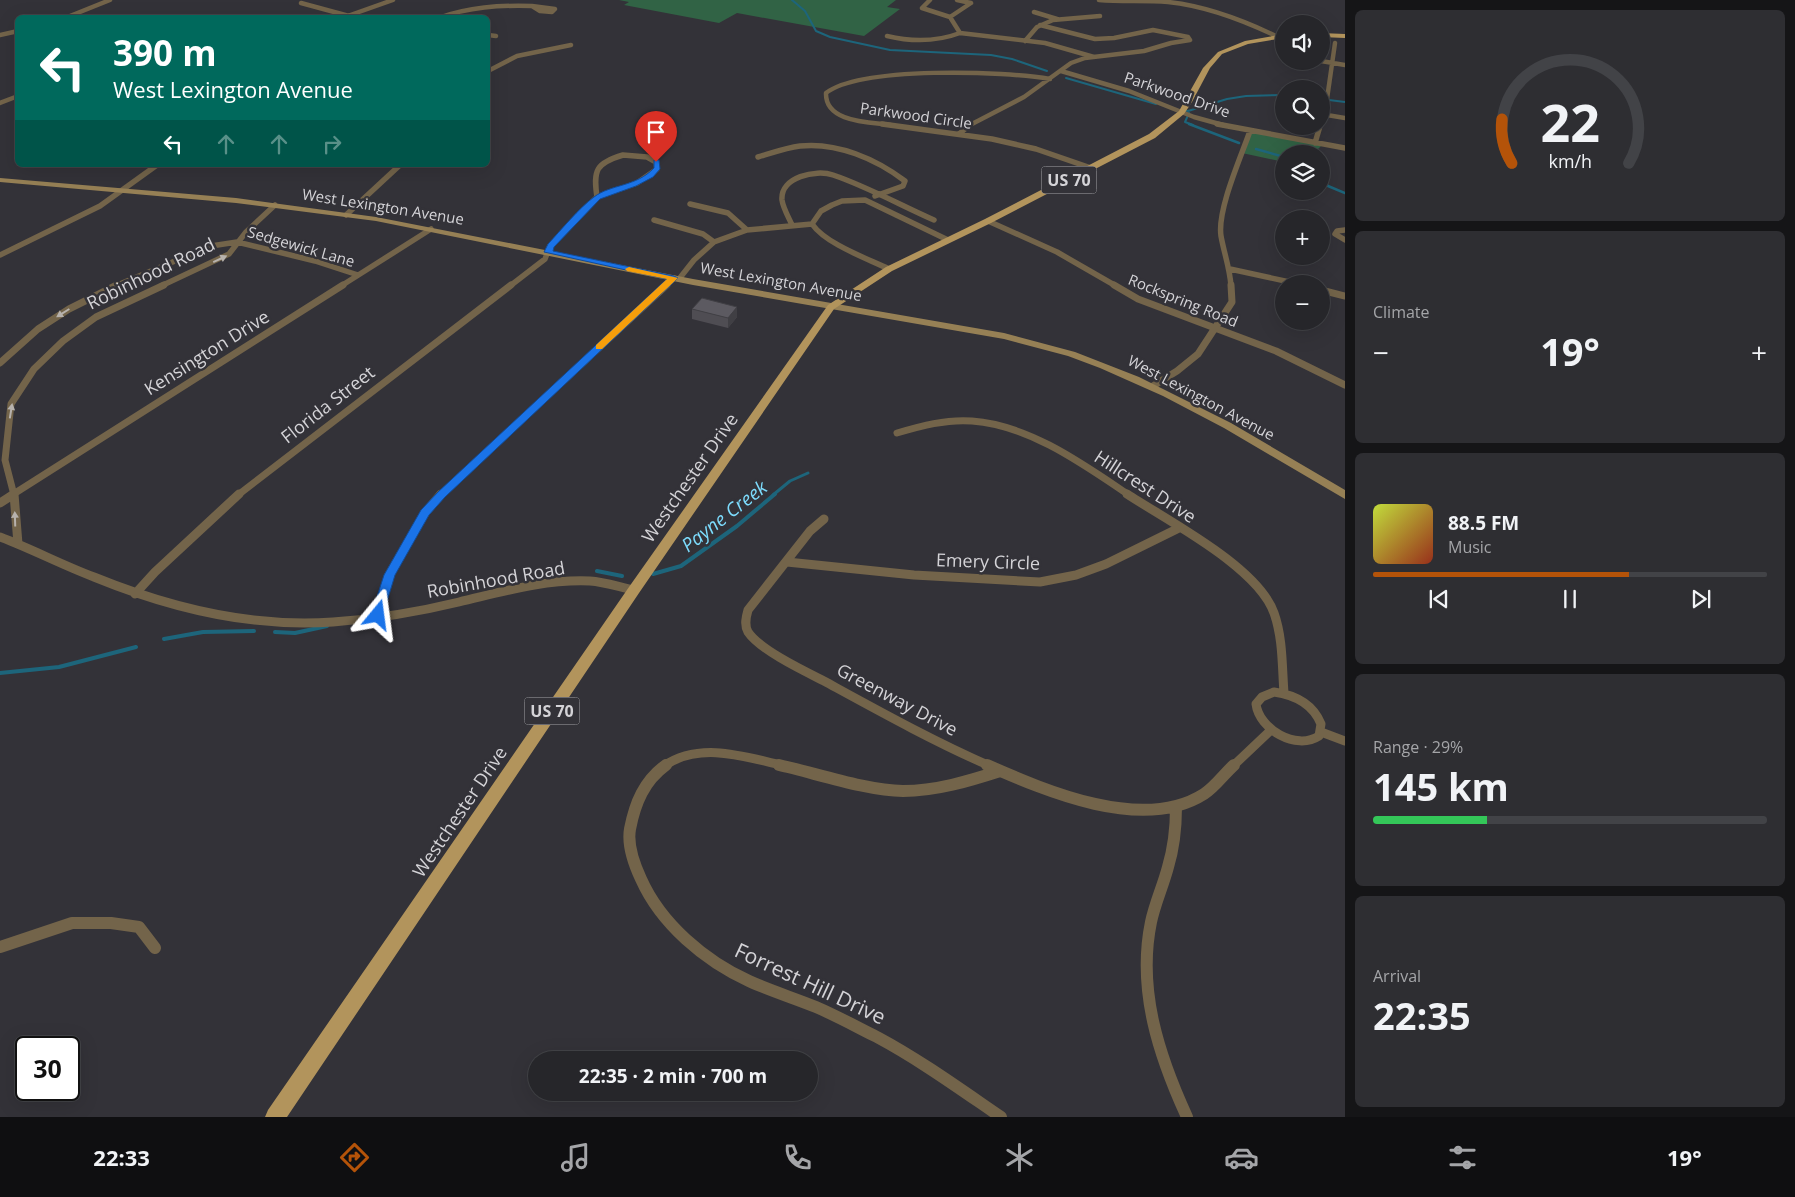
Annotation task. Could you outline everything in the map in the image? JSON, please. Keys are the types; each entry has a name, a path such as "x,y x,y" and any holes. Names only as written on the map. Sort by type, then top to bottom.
{"main road":[{"path":"1330,35 1345,36"},
{"name":"Westchester Drive","path":"275,1117 634,590 831,307 889,269 988,221 1152,136 1182,112 1215,57 1228,49 1250,42 1275,38"}],"street":[{"path":"72,15 110,0"},
{"path":"350,15 393,0"},
{"path":"930,0 922,8 950,17 960,33"},
{"path":"950,17 971,3 956,0"},
{"path":"1099,0 1167,2 1194,6 1232,16 1275,34"},
{"path":"301,3 343,15"},
{"path":"445,15 483,6 516,4 555,8 552,12 543,12 532,6"},
{"path":"1034,12 1058,19"},
{"path":"1025,41 1040,25 1058,19 1100,16"},
{"path":"958,134 972,123 1024,97 1071,63 1144,51 1171,43 1190,40 1188,37 1171,32 1151,30 1118,38 1094,38 1040,25"},
{"path":"0,35 15,32"},
{"path":"886,36 919,40 944,39 960,33 1025,41 1076,50 1096,58"},
{"path":"490,36 496,36"},
{"path":"1329,80 1335,43"},
{"path":"490,70 517,56 571,45"},
{"path":"1330,62 1345,65"},
{"name":"Parkwood Drive","path":"1061,71 1129,91 1203,120 1250,131 1345,148"},
{"name":"Parkwood Circle","path":"1050,79 996,73 917,75 848,82 834,86 826,93 830,107 840,116 849,119 958,134 1036,149 1091,168"},
{"path":"0,103 15,97"},
{"path":"1330,115 1345,118"},
{"path":"1153,386 1177,371 1198,354 1232,302 1230,269 1220,226 1224,208 1250,131"},
{"path":"1315,143 1317,135"},
{"path":"758,157 802,146 822,147 865,157 895,172 905,181 903,186 865,200 842,201 832,205 821,211 812,224"},
{"path":"623,155 634,155 647,157 656,162 657,169 651,175 633,184 597,197 594,176 598,165 604,161 623,155"},
{"path":"0,255 78,218 154,167"},
{"path":"346,215 398,167"},
{"path":"792,225 784,208 783,194 791,182 801,175 817,172 831,174 934,220"},
{"name":"West Lexington Avenue","path":"0,180 124,188 346,215 431,229 676,279 831,307 945,324 1044,345 1102,365 1153,386 1216,420 1345,495"},
{"name":"Florida Street","path":"135,594 155,572 243,490 545,259 550,246 597,197"},
{"path":"865,200 948,240"},
{"path":"690,204 728,213 747,230"},
{"name":"Robinhood Road","path":"18,544 14,493 5,460 11,404 34,369 63,341 96,317 229,254 237,242 275,205"},
{"path":"654,220 703,234 714,242"},
{"name":"Rockspring Road","path":"988,221 1057,252 1138,299 1276,351 1345,385"},
{"path":"377,618 389,575 425,513 441,494 676,279 694,260 714,242 747,230 812,224"},
{"path":"812,224 818,233 828,239 889,269"},
{"name":"Kensington Drive","path":"0,503 431,229"},
{"path":"1345,230 1337,231 1335,234 1345,240"},
{"name":"Robinhood Road","path":"0,363 38,329 95,295 210,246 237,242"},
{"name":"Sedgewick Lane","path":"237,242 315,261 358,276"},
{"path":"1230,269 1275,279"},
{"path":"1330,292 1345,296"},
{"name":"Hillcrest Drive","path":"897,433 938,422 958,420 983,422 1002,427 1068,457 1179,528 1245,574 1271,606 1280,639 1284,693"},
{"name":"Greenway Drive","path":"824,519 810,531 748,610 745,624 748,632 754,639 817,678 906,726 1000,771 1058,792 1127,810 1152,811 1176,806 1204,794 1223,774 1260,743 1271,730"},
{"name":"Emery Circle","path":"787,562 964,579 1026,582 1058,579 1094,569 1142,548 1179,528"},
{"name":"Robinhood Road","path":"0,537 135,594 206,614 260,622 312,624 377,618 560,582 591,581 634,590"},
{"path":"1284,693 1305,702 1318,717 1321,732 1317,737 1310,741 1301,742 1280,736 1262,722 1257,714 1256,705 1259,699 1265,694 1284,693"},
{"path":"1321,732 1345,742"},
{"name":"Forrest Hill Drive","path":"1000,771 933,789 901,791 866,786 734,754 711,751 697,753 682,756 667,764 653,776 640,792 628,826 628,842 631,861 646,892 674,927 701,951 737,975 817,1007 899,1049 1001,1117"},
{"path":"1176,806 1173,849 1150,922 1147,952 1147,988 1158,1048 1187,1117"},
{"path":"0,948 72,923 111,923 140,927 155,948"}],"green space":[{"path":"619,0 896,0 887,7 900,9 864,36 737,13 719,23 624,5 629,2"},
{"path":"1250,131 1323,144 1275,145 1275,160 1242,153"}],"building":[{"path":"702,298 737,307 728,318 692,309"}],"waterway":[{"path":"792,0 805,11 816,31 830,37 890,50 991,55 1012,59 1047,71"},
{"path":"1066,78 1156,104"},
{"path":"1182,110 1188,111 1227,99 1246,96 1275,95"},
{"path":"1330,100 1345,102"},
{"path":"1189,113 1185,122 1193,125"},
{"path":"1189,124 1239,143"},
{"path":"1256,149 1275,154"},
{"path":"1330,187 1345,193"},
{"name":"Payne Creek","path":"773,495 790,481 808,473"},
{"name":"Payne Creek","path":"653,574 681,566 737,526 775,494"},
{"name":"Payne Creek","path":"597,571 622,576"},
{"name":"Payne Creek","path":"275,632 295,633 327,626"},
{"name":"Payne Creek","path":"164,639 203,632 254,631"},
{"name":"Payne Creek","path":"0,673 59,667 136,647"}],"slow traffic":[{"path":"599,347 674,278 629,269"}],"route":[{"path":"378,615 389,575 425,513 441,494 674,278 548,252 550,246 597,197 633,184 651,175 657,169 656,162"}]}
